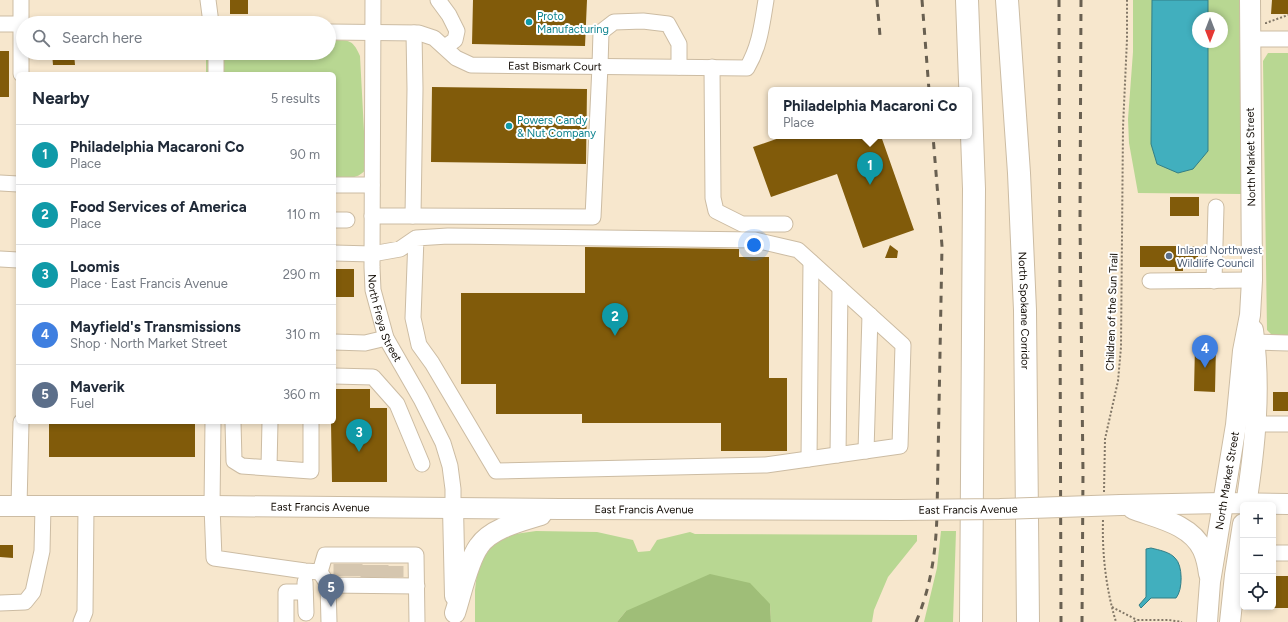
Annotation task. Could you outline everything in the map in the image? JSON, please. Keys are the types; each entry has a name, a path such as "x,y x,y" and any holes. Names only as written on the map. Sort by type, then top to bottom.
{"highway":[{"path":"967,0 970,87"},
{"name":"North Spokane Corridor","path":"1007,0 1019,173 1025,310 1028,622"},
{"path":"971,622 974,189 972,135"}],"main road":[{"name":"North Market Street","path":"1207,622 1210,582 1236,424 1240,372 1250,315 1252,280 1250,0"},
{"name":"North Market Street","path":"1246,502 1256,424 1257,375 1250,315"},
{"name":"East Francis Avenue","path":"10,506 899,510 1240,504"},
{"name":"East Francis Avenue","path":"1276,504 1288,504"},
{"path":"1110,505 1176,525 1192,536 1203,550 1210,582"},
{"name":"North Freya Street","path":"453,508 455,617"},
{"path":"455,617 474,555 484,540 493,533 519,522 560,509"},
{"name":"North Market Street","path":"1230,622 1238,596 1242,538"}],"street":[{"path":"21,0 22,16"},
{"path":"208,0 210,16"},
{"name":"North Freya Street","path":"373,0 373,290 386,338 421,399 443,443 450,466 453,489 453,508"},
{"path":"438,0 449,15 457,31 455,40 445,47"},
{"name":"East Bismark Court","path":"336,32 419,33 434,38 456,58 471,65 747,68 758,45 766,0"},
{"path":"372,216 593,217 601,32 614,22 643,21 668,24 679,44 679,67"},
{"path":"0,24 16,24"},
{"path":"413,216 415,90 414,33"},
{"path":"1250,39 1288,39"},
{"path":"21,60 21,72"},
{"path":"216,60 216,72"},
{"path":"712,67 713,198 716,211 742,224 785,224"},
{"path":"0,183 16,184"},
{"path":"336,185 372,185"},
{"path":"1214,280 1216,207"},
{"path":"336,253 372,254 400,248 416,238 448,236 755,240 798,250 903,344 900,446 766,465 496,471 432,363 419,345 413,318 416,238"},
{"path":"0,259 16,260"},
{"path":"809,459 811,262"},
{"path":"1150,280 1252,280"},
{"path":"838,455 840,288"},
{"path":"866,451 870,315"},
{"path":"336,342 365,343 386,338"},
{"path":"1254,342 1288,342"},
{"path":"336,376 374,377 397,404 422,464"},
{"path":"10,506 21,424"},
{"path":"213,424 212,506 214,558 320,572 366,571 416,555 416,622"},
{"path":"233,424 234,461 242,466 311,470 311,424"},
{"path":"269,467 270,424"},
{"path":"1256,424 1288,424"},
{"path":"0,602 25,602 33,592 42,551 43,506"},
{"path":"81,622 85,612 86,506"},
{"path":"1276,553 1288,553"},
{"path":"320,572 325,555 366,571 417,586"},
{"path":"305,571 306,612"},
{"path":"329,622 366,571"},
{"path":"286,622 286,592 305,592"}],"path":[{"name":"Children of the Sun Trail","path":"1116,622 1111,606 1105,566 1103,537 1110,505 1105,439 1118,381 1121,347 1123,127 1127,39 1127,0"},
{"path":"1266,27 1266,23 1288,15"},
{"path":"1111,606 1138,620"},
{"path":"1134,622 1138,620 1169,620 1182,622"}],"green space":[{"path":"1133,0 1242,0 1241,194 1138,193 1129,143 1128,119 1133,52"},
{"path":"336,40 348,41 354,46 360,56 366,169 363,173 356,177 336,178 336,72 206,72 206,60 336,60"},
{"path":"1268,53 1288,53 1288,337 1274,337 1267,330 1263,61"},
{"path":"536,531 597,532 633,540 638,552 650,551 657,540 690,532 695,534 917,535 917,541 888,577 874,610 872,622 771,622 770,604 626,611 617,622 475,622 475,590 478,564 490,544 508,535"},
{"path":"941,531 956,531 953,622 924,622 937,568"},
{"path":"710,574 750,583 770,604 771,622 617,622 626,611"}],"water":[{"path":"1152,0 1208,0 1208,12 1192,12 1192,48 1208,48 1208,151 1193,169 1178,173 1157,164 1151,144"},
{"path":"1151,548 1170,554 1178,561 1181,572 1181,584 1176,598 1151,598 1141,608 1139,605 1146,597 1146,549"}],"building":[{"path":"230,0 248,0 248,14 230,14"},
{"name":"Proto Manufacturing","path":"473,0 587,0 585,46 472,44"},
{"path":"1272,0 1288,0 1288,14 1271,14"},
{"path":"0,51 9,51 9,97 0,97"},
{"path":"53,60 75,60 75,65 53,65"},
{"name":"Powers Candy & Nut Company","path":"432,87 587,89 586,164 431,162"},
{"path":"776,139 882,139 914,230 863,248 837,174 771,197 753,147"},
{"path":"1170,197 1199,197 1199,216 1170,216"},
{"path":"890,245 898,251 897,258 885,258"},
{"name":"Inland Northwest Wildlife Council","path":"1140,246 1198,246 1198,266 1183,266 1183,271 1175,271 1175,267 1140,267"},
{"path":"585,247 739,249 739,257 769,257 769,378 787,378 787,451 721,451 721,423 582,423 582,414 496,414 496,384 461,384 461,293 585,293"},
{"path":"336,269 354,269 354,297 336,297"},
{"path":"1195,345 1216,345 1215,392 1194,391"},
{"path":"336,389 370,389 370,408 387,408 387,482 332,482 331,424 336,424"},
{"path":"1273,392 1288,392 1288,411 1273,411"},
{"path":"49,424 195,424 195,457 49,457"},
{"path":"0,545 13,545 13,558 0,557"},
{"path":"1276,576 1288,576 1288,608 1276,608"}],"tunnel":[{"path":"341,564 341,576"},
{"path":"355,564 355,576"},
{"path":"368,565 368,577"},
{"path":"381,565 381,577"},
{"path":"396,566 396,577"}],"railway":[{"path":"877,0 880,36"},
{"path":"922,0 929,87"},
{"path":"1059,0 1061,622"},
{"path":"1081,0 1080,222 1083,473 1082,622"},
{"path":"916,622 932,569 937,514 942,246 933,139"}],"place":[{"name":"Proto Manufacturing","path":"529,22"},
{"name":"Powers Candy & Nut Company","path":"509,126"},
{"name":"Philadelphia Macaroni Co","path":"870,185"},
{"name":"Inland Northwest Wildlife Council","path":"1169,256"},
{"name":"Food Services of America","path":"615,336"},
{"name":"Mayfield's Transmissions","path":"1205,368"},
{"name":"Loomis","path":"359,452"},
{"name":"Maverik","path":"331,607"}]}
